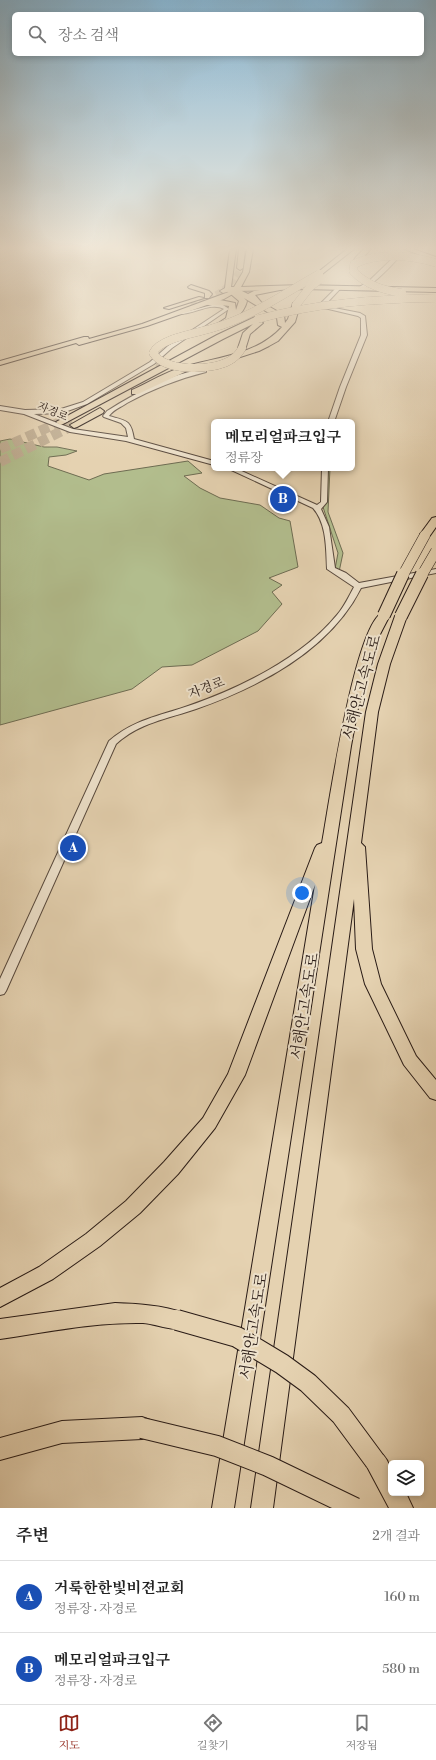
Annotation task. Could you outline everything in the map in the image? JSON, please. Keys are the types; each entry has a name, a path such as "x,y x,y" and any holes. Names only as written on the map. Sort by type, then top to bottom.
{"highway":[{"path":"117,392 228,319"},
{"path":"236,319 217,327 165,342 154,349 154,355 159,361 170,365 200,368 217,366 228,362 238,355 247,333 260,321"},
{"path":"194,351 198,346 241,319"},
{"path":"60,422 238,328 267,319"},
{"path":"275,339 283,322 282,319"},
{"path":"74,425 128,396 184,369 244,354 256,349 275,339 292,319"},
{"path":"128,396 202,352 260,321"},
{"name":"서해안고속도로","path":"223,1508 332,824 352,708 370,642 406,568 436,520"},
{"name":"서해안고속도로","path":"262,1508 356,822 375,697 384,664 401,616 424,570 436,551"},
{"path":"356,822 362,895 364,949 373,984 410,1060 436,1092"},
{"path":"0,1298 46,1273 94,1240 133,1207 171,1168 209,1124 236,1075 332,824"},
{"path":"0,1330 115,1313 147,1314 177,1320 237,1337 308,1383 341,1415 375,1461 388,1485"},
{"path":"0,1449 62,1432 142,1428 217,1446 268,1466 355,1508"},
{"path":"219,1508 227,1482"},
{"path":"395,1496 402,1508"}],"main road":[{"path":"0,368 142,319"},
{"path":"0,364 77,342 97,339 158,319"},
{"path":"77,342 100,331"}],"street":[{"path":"26,412 62,411 85,403 154,364 170,347 211,319"},
{"path":"332,419 364,335 363,319"},
{"path":"131,440 130,427 123,422 106,416 136,395 187,372 204,371"},
{"name":"자경로","path":"0,408 26,412 72,432 131,440 211,462"},
{"path":"236,471 317,509 324,518 331,569 343,575 358,586 436,571"},
{"path":"317,509 324,502 326,471"},
{"name":"자경로","path":"0,990 112,743 122,732 135,726 224,695 271,671 313,642 336,621 358,586"}],"green space":[{"path":"10,439 44,447 57,447 77,451 66,455 49,457 48,466 89,480 104,474 188,461 202,473 184,476 200,488 220,498 260,505 279,518 290,521 298,567 269,578 282,585 272,592 282,604 258,631 192,665 162,667 132,689 0,725 0,441"},
{"path":"325,471 330,471 328,512 343,553 339,572 335,569 338,553 323,507"}],"tunnel":[{"path":"156,364 173,368"},
{"path":"0,449 60,422"},
{"path":"0,462 74,425"}],"place":[{"name":"메모리얼파크입구","path":"283,499"},
{"name":"거룩한한빛비젼교회","path":"73,848"}]}
